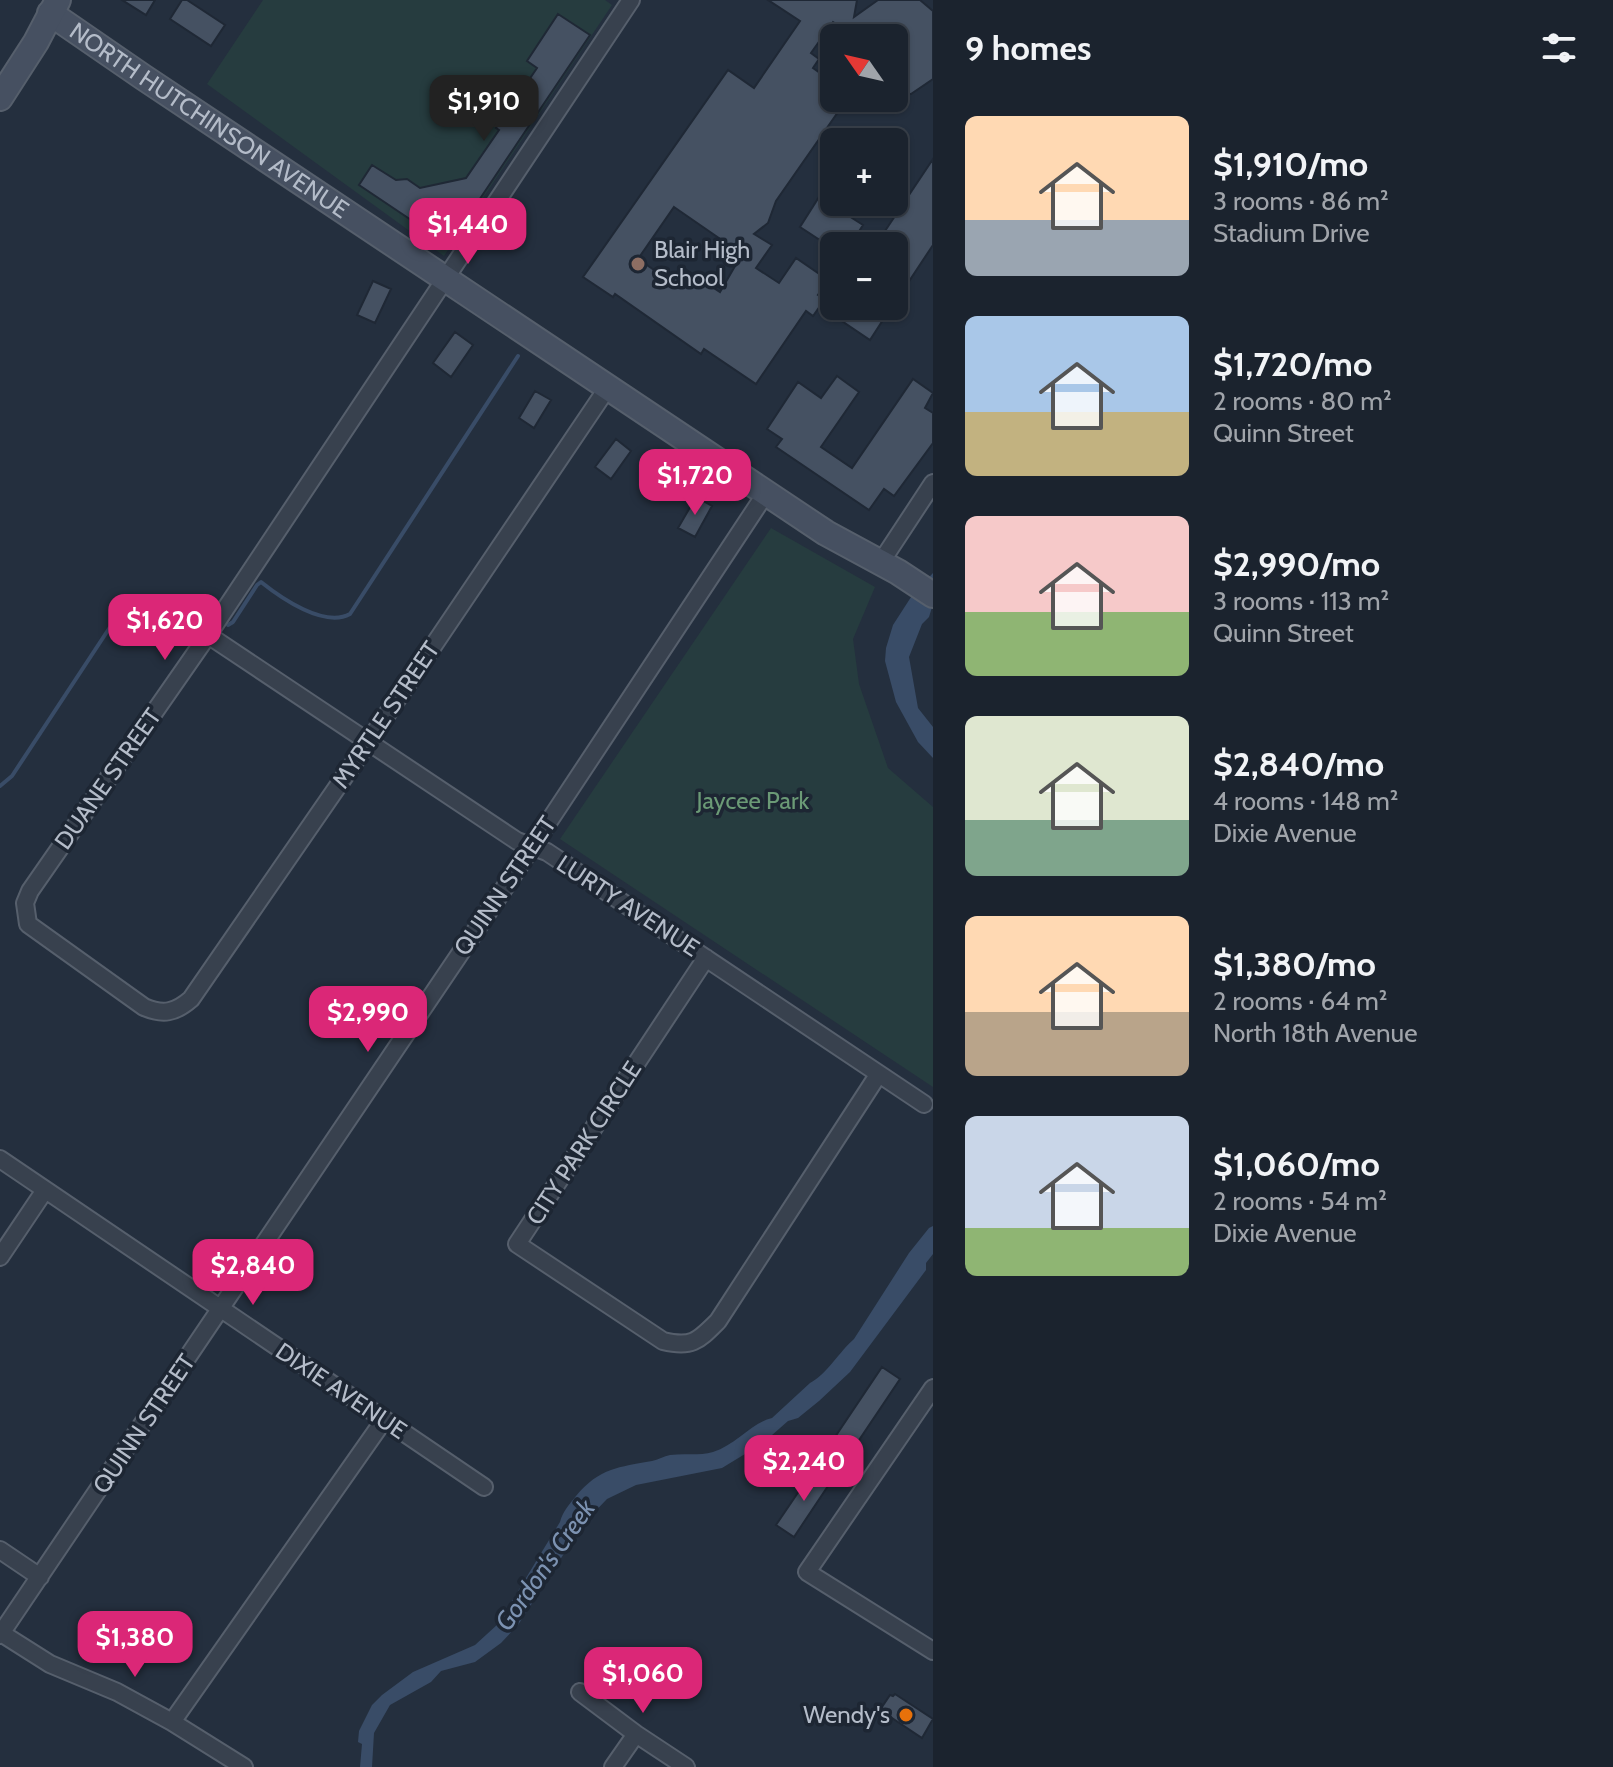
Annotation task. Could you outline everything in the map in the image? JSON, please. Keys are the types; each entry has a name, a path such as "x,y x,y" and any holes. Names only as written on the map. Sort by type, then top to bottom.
{"main road":[{"name":"NORTH HUTCHINSON AVENUE","path":"54,6 445,279 826,533 890,567 933,595"},
{"path":"0,98 36,42 54,6"}],"street":[{"name":"DUANE STREET","path":"144,1007 36,933 28,924 25,903 30,891 208,635 631,0"},
{"name":"MYRTLE STREET","path":"144,1007 167,1013 179,1009 191,999 608,387"},
{"path":"890,567 933,483"},
{"name":"QUINN STREET","path":"1,1634 532,847 766,493"},
{"name":"LURTY AVENUE","path":"208,635 517,841 547,852 924,1104"},
{"name":"CITY PARK CIRCLE","path":"706,958 517,1244 663,1341 681,1346 698,1340 718,1321 878,1075"},
{"name":"DIXIE AVENUE","path":"0,1159 484,1487"},
{"path":"0,1257 45,1190"},
{"path":"933,1388 807,1572 933,1651"},
{"path":"172,1722 384,1420"},
{"path":"0,1550 40,1577"},
{"path":"1,1634 50,1664 117,1692 172,1722 244,1767"},
{"path":"580,1692 686,1767"},
{"path":"613,1767 636,1734"}],"green space":[{"path":"263,0 605,0 612,5 444,256 207,84"},
{"name":"Jaycee Park","path":"771,528 875,587 853,639 859,684 888,768 933,807 933,1087 560,839"}],"water":[{"path":"933,573 933,604 909,657 918,708 933,727 933,758 918,742 896,702 885,661 893,625 913,594"},
{"name":"Gordon's Creek","path":"933,1226 933,1254 926,1263 926,1270 850,1372 798,1418 788,1421 763,1443 722,1468 636,1485 607,1499 583,1524 518,1625 501,1643 475,1662 441,1671 431,1682 390,1705 374,1733 372,1767 360,1767 362,1744 358,1742 359,1731 372,1705 413,1672 475,1645 498,1624 565,1511 585,1487 601,1474 620,1467 670,1455 713,1452 772,1418 822,1374 854,1339 909,1253"}],"building":[{"path":"122,0 155,0 146,15"},
{"path":"182,0 187,0 225,25 211,46 170,19"},
{"path":"768,0 857,0 854,17 878,0 920,0 933,11 933,79 911,94 908,94 908,24 820,24 820,40 811,53 819,59 813,68 820,73 820,112 838,112 827,128 820,128 820,138 776,201 768,223 754,234 772,245 756,268 779,283 796,258 820,274 820,306 813,316 806,311 756,384 704,349 701,354 615,294 613,297 583,277 728,70 754,88 800,21","holes":["674,207 742,254 720,292 682,267 672,282 638,259"]},
{"path":"558,14 590,35 461,227 455,229 456,235 438,238 359,185 372,165 396,180 407,179 420,188 466,178 537,68 527,61"},
{"path":"933,159 933,245 908,283 908,232 884,232 895,216 908,216 908,196"},
{"path":"819,197 820,216 849,216 863,225 859,232 820,232 820,240 800,227"},
{"path":"373,281 391,289 375,323 357,315"},
{"path":"840,320 883,320 870,340"},
{"path":"455,332 473,345 451,377 433,363"},
{"path":"837,376 859,392 821,447 852,468 913,379 933,393 925,408 933,413 933,443 894,496 884,489 869,510 776,447 782,439 767,429 798,382 821,398"},
{"path":"535,391 551,400 534,428 519,418"},
{"path":"616,439 631,451 611,479 595,467"},
{"path":"696,497 712,506 695,537 678,528"},
{"path":"882,1367 900,1379 847,1458 829,1446"},
{"path":"814,1469 832,1480 794,1537 776,1525"},
{"name":"Wendy's","path":"895,1694 933,1719 922,1738 880,1710 890,1695"}],"waterway":[{"path":"228,625 261,582 291,603 316,614 328,617 350,614 518,356"},
{"path":"0,786 12,776 120,612 130,599 136,598"},
{"path":"151,608 179,626 199,629"}],"place":[{"name":"Blair High School","path":"638,264"},
{"name":"Wendy's","path":"906,1715"}]}
